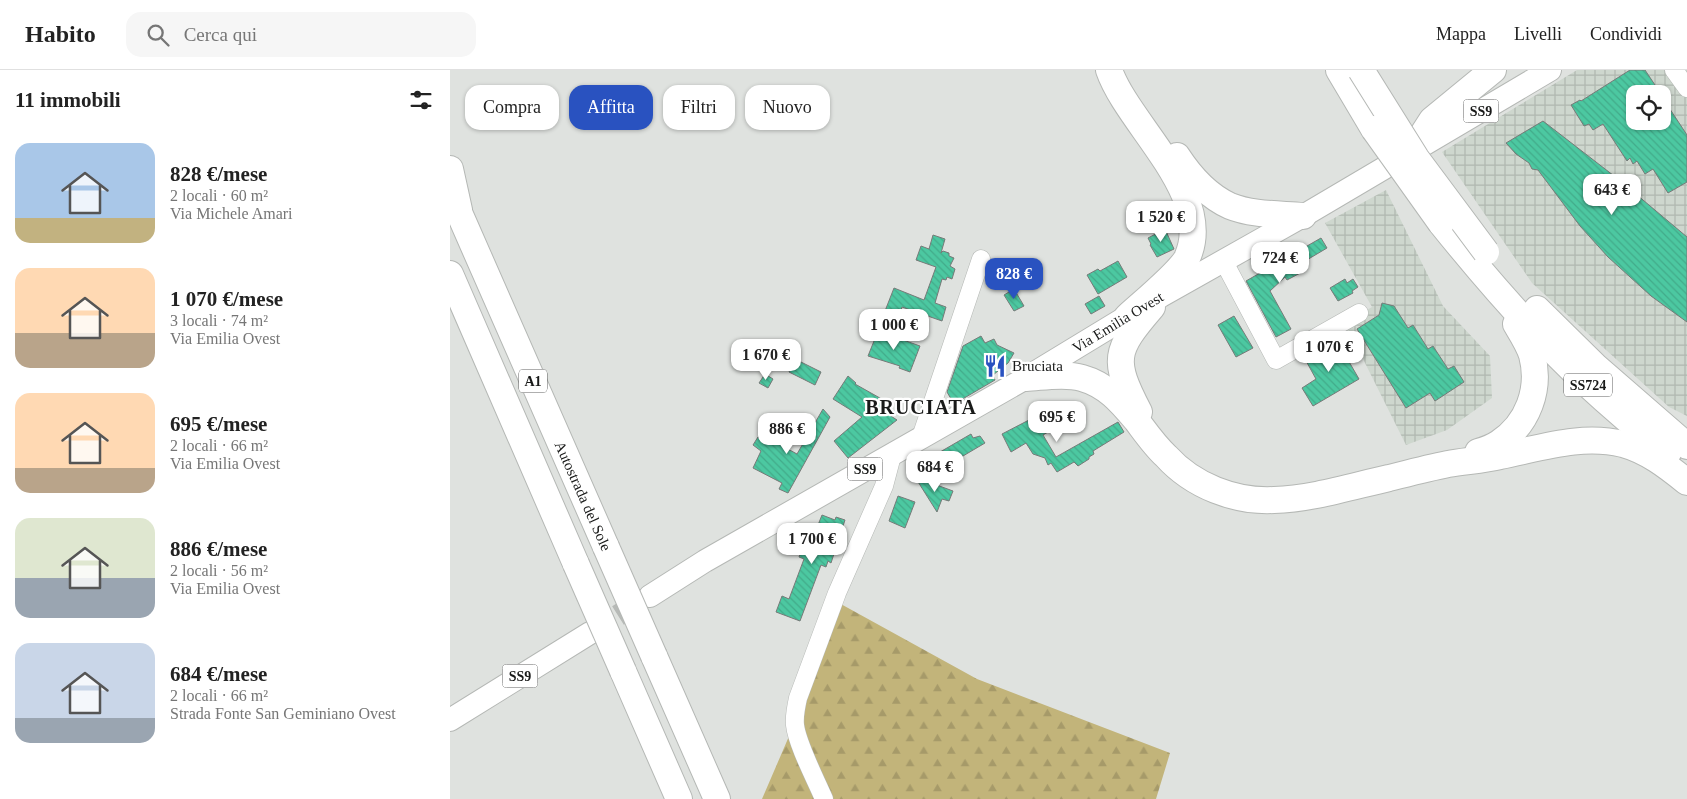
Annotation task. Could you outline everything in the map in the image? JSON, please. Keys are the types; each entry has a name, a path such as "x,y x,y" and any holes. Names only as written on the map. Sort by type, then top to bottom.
{"highway":[{"path":"1109,70 1121,95 1172,169 1187,200 1192,223 1192,241 1186,259 1174,273 1127,317"},
{"path":"1123,70 1129,86 1187,171 1213,195 1231,206 1246,210 1303,216"},
{"name":"SS724","path":"1339,70 1374,129 1441,223 1538,310 1595,366 1687,446"},
{"name":"SS724","path":"1361,70 1479,257 1496,291 1584,382 1687,470"},
{"path":"1412,151 1432,120 1493,70"},
{"name":"Autostrada del Sole","path":"450,169 455,204 717,799"},
{"name":"A1","path":"450,274 679,799"},
{"path":"1448,464 1498,444 1511,434 1521,422 1532,400 1535,386 1535,370 1531,353 1521,332 1496,291"},
{"path":"1155,444 1127,389 1120,365 1120,356 1127,337 1161,296"},
{"path":"1595,366 1633,388 1662,413 1687,429"},
{"path":"1026,378 1065,376 1080,377 1094,382 1119,399 1155,444 1177,467 1203,484 1230,495 1258,500 1291,499 1448,464 1498,457 1566,442 1594,440 1635,448 1654,457 1687,482"}],"main road":[{"name":"Via Emilia Ovest","path":"650,596 704,561 1026,378 1161,296 1303,216 1550,70"},
{"name":"SS9","path":"450,720 590,633"}],"street":[{"path":"1674,70 1687,88"},
{"path":"921,437 981,258"},
{"path":"1223,260 1276,360 1359,313"},
{"path":"824,799 795,728 798,698 837,593 884,486 893,452"}],"shaded area":[{"path":"1577,70 1687,70 1687,416 1669,407 1532,283 1442,152"},
{"path":"1386,190 1443,306 1490,356 1492,398 1447,430 1406,445 1345,323 1372,307 1325,223"}],"green space":[{"path":"839,603 977,679 1170,753 1156,799 762,799 793,727"}],"building":[{"path":"1630,70 1645,70 1655,85 1626,85 1626,130 1671,130 1671,111 1687,135 1687,182 1668,193 1653,169 1645,174 1637,161 1633,164 1630,158 1627,161 1603,124 1593,130 1589,124 1584,126 1571,105 1581,101"},
{"path":"1543,121 1618,179 1687,237 1687,322 1651,296 1608,257 1580,226 1538,170 1532,169 1529,163 1516,154 1506,143"},
{"path":"1165,229 1174,249 1157,257 1148,238"},
{"path":"933,235 945,239 941,253 943,251 949,253 949,256 954,258 950,266 955,269 952,279 947,277 946,280 942,279 935,303 946,307 942,321 902,307 899,316 885,311 894,288 924,300 936,267 916,260 921,246 929,249"},
{"path":"1321,238 1327,248 1300,264 1304,271 1287,280 1285,277 1270,291 1291,329 1276,337 1246,281"},
{"path":"1118,261 1127,277 1098,294 1087,275 1098,269 1100,271"},
{"path":"1345,279 1347,283 1353,279 1358,287 1352,291 1353,293 1338,301 1330,288"},
{"path":"1014,289 1024,306 1014,311 1004,295"},
{"path":"1099,296 1105,306 1091,314 1085,304"},
{"path":"1382,303 1394,306 1408,328 1413,325 1428,349 1433,346 1448,369 1454,366 1464,382 1435,401 1430,393 1406,408 1357,329 1379,315"},
{"path":"1234,316 1253,348 1236,357 1218,325"},
{"path":"878,331 920,346 910,372 899,368 900,366 868,356"},
{"path":"981,336 985,343 994,339 997,345 1014,353 1008,363 993,375 995,380 954,404 947,392 963,346"},
{"path":"1337,341 1359,379 1313,406 1302,388 1316,379 1305,359"},
{"path":"795,359 821,372 815,385 789,372"},
{"path":"765,374 773,379 768,388 759,383"},
{"path":"848,376 855,384 887,402 883,411 897,420 848,458 834,441 862,417 833,399"},
{"path":"823,409 830,417 788,493 779,489 782,483 753,468 761,451 753,445 758,437 768,443 770,440 773,441 777,433 790,441 786,448 797,454"},
{"path":"1039,416 1048,432 1043,435 1056,457 1118,422 1124,432 1093,451 1094,454 1089,459 1078,466 1074,462 1057,472 1051,463 1048,465 1045,458 1033,454 1026,443 1011,452 1002,434"},
{"path":"971,434 973,438 980,436 985,443 924,479 916,466"},
{"path":"915,477 953,491 949,501 942,499 937,512"},
{"path":"898,496 915,502 905,528 889,521"},
{"path":"822,515 835,520 836,517 845,520 831,563 828,561 826,567 821,565 800,621 776,612 782,596 789,599 804,559 799,557 806,537 812,540"}],"tunnel":[{"path":"590,633 646,598"}],"place":[{"name":"Bruciata","path":"995,366"}],"district":[{"name":"BRUCIATA","path":"921,407"}]}
